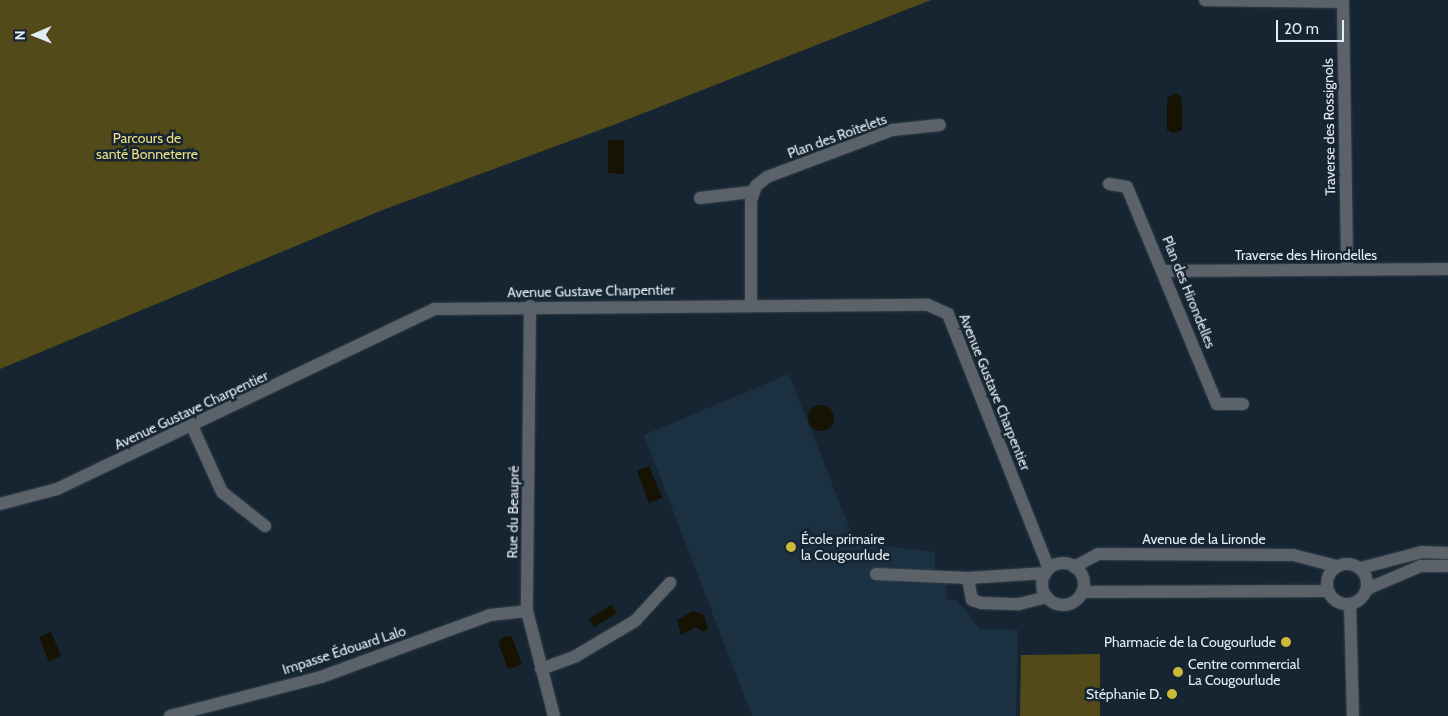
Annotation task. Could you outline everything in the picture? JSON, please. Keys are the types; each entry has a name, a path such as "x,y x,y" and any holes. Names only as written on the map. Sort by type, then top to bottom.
{"street":[{"name":"Traverse des Rossignols","path":"1204,0 1344,1 1346,270"},
{"name":"Plan des Roitelets","path":"751,192 767,177 892,130 940,125"},
{"name":"Plan des Hirondelles","path":"1109,184 1127,187 1165,271 1217,404 1243,404"},
{"path":"700,198 751,192 751,305"},
{"name":"Traverse des Hirondelles","path":"1165,271 1448,269"},
{"name":"Avenue Gustave Charpentier","path":"0,504 49,493 434,309 530,306 751,305 942,308 1048,571"},
{"name":"Rue du Beaupré","path":"530,306 527,611 554,716"},
{"path":"192,426 222,492 265,526"},
{"name":"Avenue de la Lironde","path":"876,574 968,578 1048,571 1061,563 1074,567 1098,554 1293,555 1336,566 1349,563 1361,568 1422,552 1448,553"},
{"path":"1336,566 1326,580 1328,592 1337,602 1350,604"},
{"path":"1350,604 1367,589 1421,566 1448,566"},
{"path":"1074,567 1083,578 1082,592"},
{"path":"1361,568 1367,589"},
{"path":"1047,598 1042,586 1048,571"},
{"path":"968,578 972,600 982,603 1019,604 1047,598 1066,605 1082,592 1328,592"},
{"path":"541,669 576,656 635,621 670,583"},
{"path":"1350,604 1353,716"},
{"name":"Impasse Édouard Lalo","path":"170,716 320,677 490,615 527,611"}],"shaded area":[{"path":"1176,93 1182,98 1182,130 1173,133 1167,130 1167,98"},
{"path":"608,140 624,140 624,174 608,173"},
{"name":"École primaire la Cougourlude","path":"789,374 855,542 935,552 935,571 946,571 947,600 957,600 980,629 1018,630 1016,716 752,716 644,435"},
{"path":"821,405 830,409 834,418 830,427 821,431 812,427 808,418 812,409"},
{"path":"649,466 662,498 649,503 637,471"},
{"path":"611,605 617,613 594,627 589,619"},
{"path":"693,611 704,615 708,628 704,632 695,627 681,635 677,620"},
{"path":"51,632 61,656 49,662 39,637"},
{"path":"504,636 512,637 522,664 508,669 498,642"}],"green space":[{"name":"Parcours de santé Bonneterre","path":"0,0 931,0 616,124 380,211 0,369"},
{"path":"1100,654 1100,716 1020,716 1021,655"}],"place":[{"name":"École primaire la Cougourlude","path":"791,547"},
{"name":"Pharmacie de la Cougourlude","path":"1286,642"},
{"name":"Centre commercial La Cougourlude","path":"1178,672"},
{"name":"Stéphanie D.","path":"1172,694"}]}
